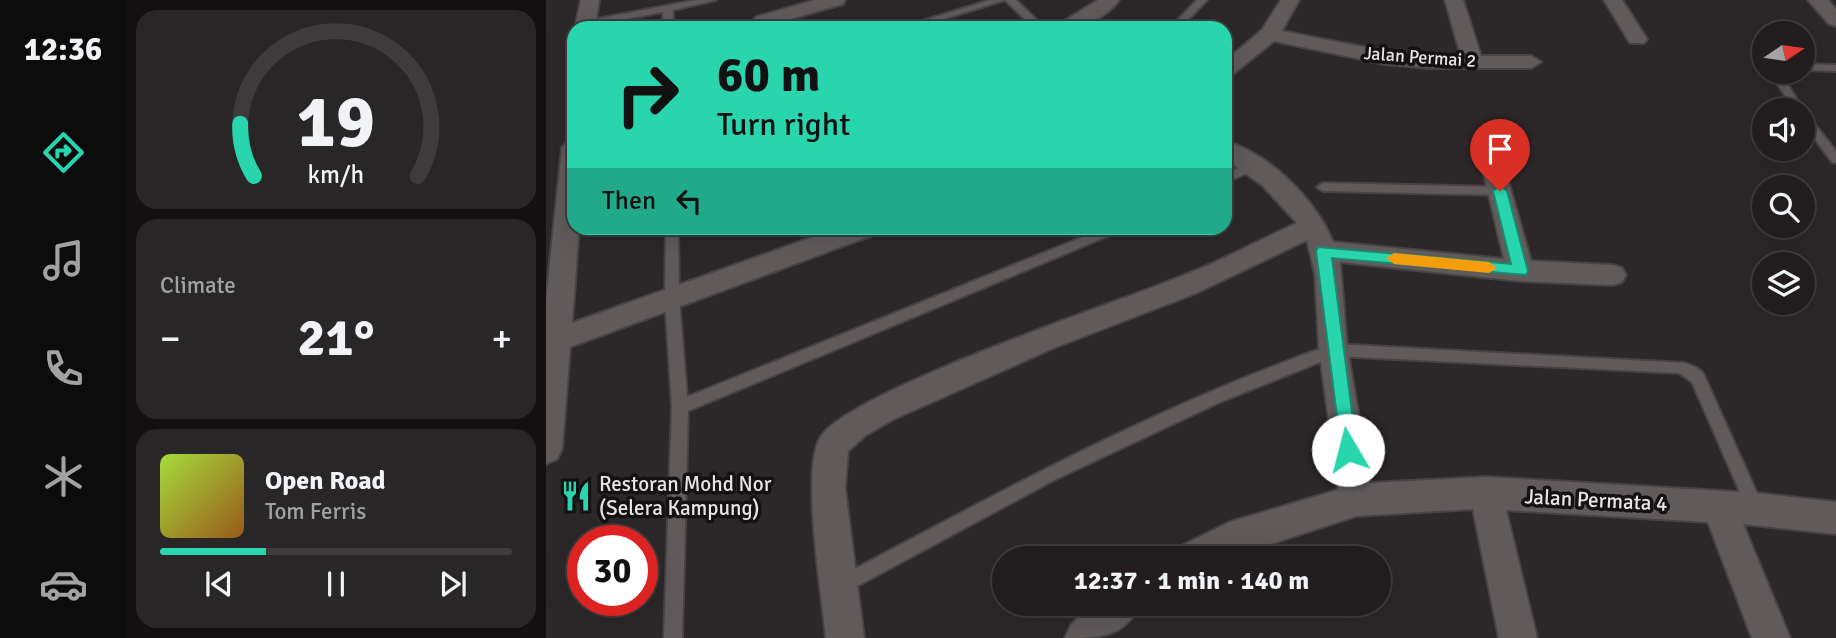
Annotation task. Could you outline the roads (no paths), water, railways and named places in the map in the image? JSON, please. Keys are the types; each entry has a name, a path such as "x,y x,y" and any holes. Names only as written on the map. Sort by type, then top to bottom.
{"street":[{"path":"587,21 590,0"},
{"path":"759,0 763,21"},
{"path":"776,21 836,0"},
{"path":"1078,21 1110,0"},
{"path":"1232,65 1270,34 1290,0"},
{"path":"1454,0 1473,62"},
{"path":"1613,0 1637,39"},
{"path":"1817,0 1836,20"},
{"name":"Jalan Permai 2","path":"1270,34 1385,58 1531,62"},
{"path":"1232,153 1252,166 1294,202 1318,239 1356,500"},
{"path":"1493,162 1520,271"},
{"path":"546,449 552,342 567,224"},
{"path":"552,342 672,298 814,237"},
{"path":"845,638 829,488 833,445 855,425 883,409 1046,339 1318,239 1520,271 1613,275"},
{"path":"1486,493 1518,638"},
{"name":"Jalan Permata 4","path":"1218,546 1356,500 1486,493 1756,509 1836,518"},
{"path":"1719,507 1771,638"},
{"path":"1084,638 1105,616"}],"lane":[{"path":"610,21 711,0"},
{"path":"928,21 1000,0"},
{"path":"1010,0 1033,21"},
{"path":"1182,21 1202,0"},
{"path":"668,9 668,21"},
{"path":"1815,67 1836,68"},
{"path":"1815,131 1836,159"},
{"path":"1232,176 1252,166"},
{"path":"1323,187 1500,191"},
{"path":"672,235 672,298 680,407 673,638"},
{"path":"680,407 1099,235"},
{"path":"840,585 1072,464 1213,398 1334,350 1680,367 1698,378 1756,509"}],"place":[{"name":"Restoran Mohd Nor (Selera Kampung)","path":"576,496"}]}
